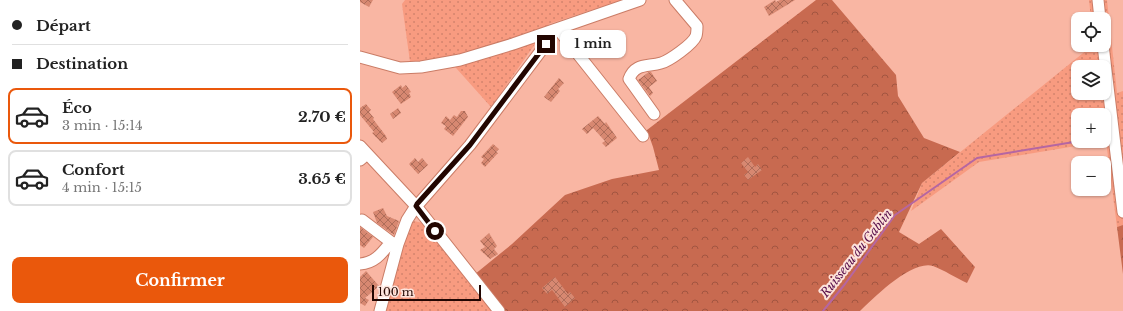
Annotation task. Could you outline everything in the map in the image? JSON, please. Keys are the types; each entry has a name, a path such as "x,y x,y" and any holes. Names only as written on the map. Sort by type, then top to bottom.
{"street":[{"path":"360,57 400,68 421,67 460,60 558,29 640,0"},
{"path":"654,114 629,79 632,72 643,64 662,63 682,50 696,37 697,26 675,0"},
{"path":"1098,0 1099,12"},
{"path":"558,29 643,136"},
{"path":"380,311 394,243 407,220 416,206 470,145 546,44 546,33"},
{"path":"1104,52 1123,212"},
{"path":"362,153 416,206 499,311"},
{"path":"362,220 394,243"},
{"path":"360,264 372,262 394,243"}],"shaded area":[{"path":"405,0 622,0 549,24 491,107 448,59 411,69 402,4"},
{"path":"1089,0 1107,0 1108,12 1090,12"},
{"path":"1111,37 1117,93 1123,91 1123,225 1117,227 1111,180 1111,156 1108,156 1107,148 1111,148 1111,108 1071,108 1071,147 979,162 911,211 922,183 1071,63 1071,100 1111,100 1111,60 1074,60 1084,52 1111,52"},
{"path":"414,221 423,223 495,311 384,311 408,228"}],"green space":[{"path":"816,0 832,0 896,75 898,96 924,138 960,152 922,183 899,232 919,244 941,229 975,267 967,283 933,266 924,266 904,274 894,281 883,289 860,311 495,311 469,279 512,244 565,195 612,179 659,170 647,130"},
{"path":"1123,225 1123,274 1117,227"}],"building":[{"path":"360,0 373,0 369,7 360,2"},
{"path":"775,0 776,2 780,0 795,0 769,16 764,7"},
{"path":"651,72 657,81 649,87 653,93 650,96 638,80"},
{"path":"559,78 564,83 558,89 560,91 551,102 544,97"},
{"path":"401,85 402,88 406,85 411,92 409,93 411,97 401,104 392,92"},
{"path":"366,104 371,110 369,112 374,118 373,119 386,136 387,139 382,143 372,133 374,132 360,115 360,108"},
{"path":"398,108 401,113 393,119 390,114"},
{"path":"461,111 465,111 468,117 453,136 444,129 446,126 441,123 446,116 450,120 454,115 457,117"},
{"path":"598,116 605,124 606,122 617,138 606,147 602,143 605,141 593,128 587,134 582,129"},
{"path":"493,144 499,149 496,152 498,153 485,167 481,163 484,159 481,157"},
{"path":"748,157 755,167 758,164 762,170 748,180 744,175 748,172 741,163"},
{"path":"415,158 418,162 422,158 428,165 418,174 409,164"},
{"path":"383,208 387,216 399,221 394,235 377,223 373,212"},
{"path":"360,227 373,237 364,248 360,245"},
{"path":"489,233 497,246 494,249 498,254 490,259 480,250 485,247 480,241"},
{"path":"366,271 379,286 365,298 369,300 365,306 360,303 360,277"},
{"path":"555,277 568,294 570,292 575,298 565,307 552,290 547,294 542,288"}],"waterway":[{"name":"Ruisseau du Gablin","path":"823,311 845,284 895,215 977,158 1071,142"}],"route":[{"path":"435,231 416,206 417,204 470,145 546,44"}]}
